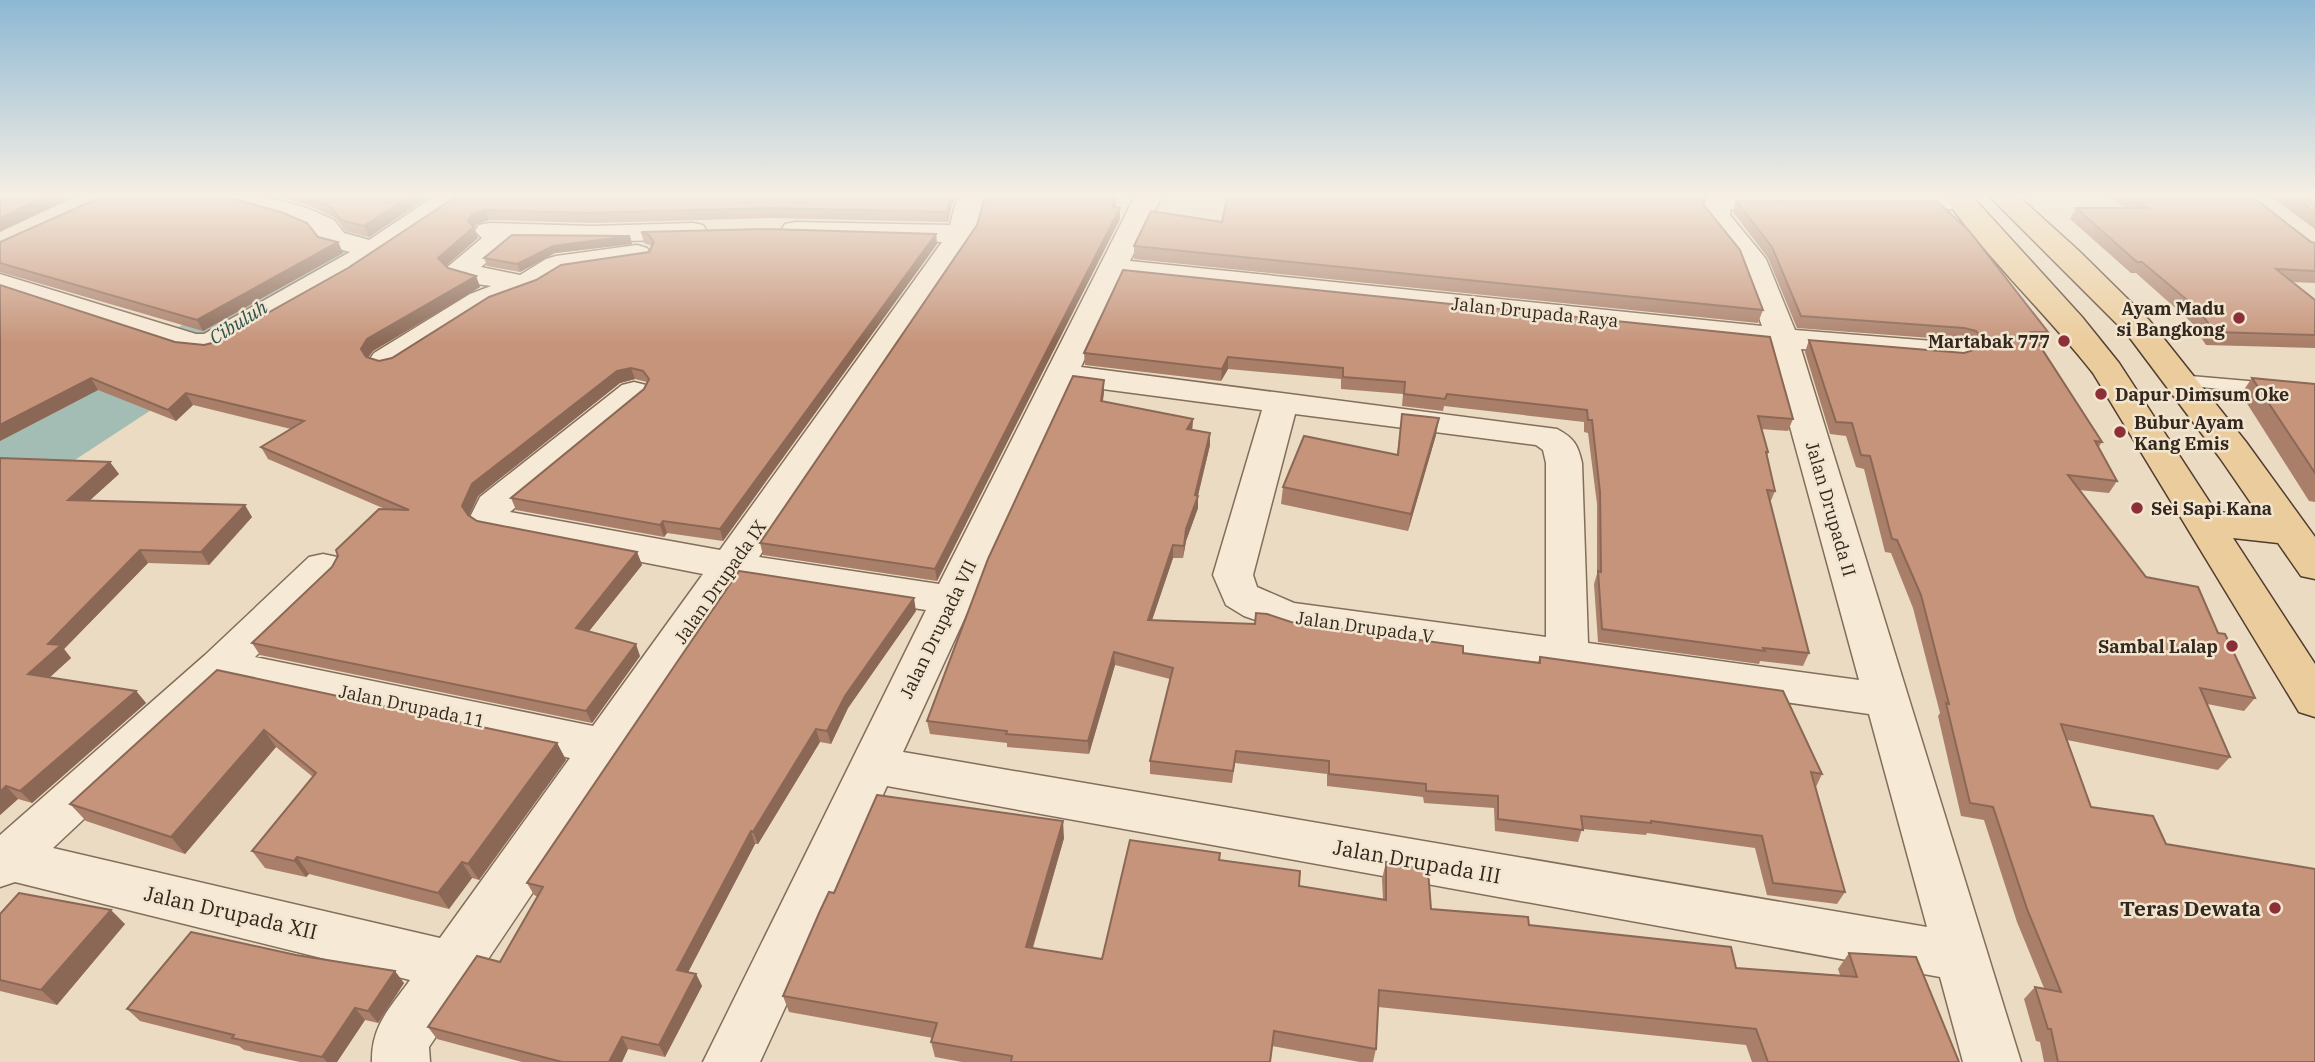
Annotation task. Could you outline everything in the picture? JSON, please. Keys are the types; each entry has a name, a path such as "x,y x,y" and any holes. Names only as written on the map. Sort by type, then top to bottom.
{"main road":[{"path":"1997,244 2071,324 2107,370 2315,700"},
{"path":"2054,244 2138,327 2315,566"},
{"path":"2205,523 2290,531"}],"street":[{"path":"348,244 364,249"},
{"path":"0,283 202,344 342,271 373,244"},
{"path":"485,244 460,269 475,275 502,277 520,286"},
{"path":"385,360 481,300 520,286 562,264 657,251 687,244"},
{"name":"Jalan Drupada IX","path":"453,965 955,244"},
{"name":"Jalan Drupada VII","path":"732,1062 1125,244"},
{"name":"Jalan Drupada II","path":"1739,244 1752,259 1782,338 1992,1062"},
{"name":"Jalan Drupada Raya","path":"1112,268 1782,338 1958,353"},
{"path":"1061,374 1545,436 1560,445 1564,463 1567,656"},
{"path":"634,392 493,506 489,517 498,522 732,566 952,600"},
{"name":"Jalan Drupada V","path":"1281,402 1233,575 1240,595 1259,606 1290,617 1886,700"},
{"path":"4,863 220,666 323,567"},
{"name":"Jalan Drupada 11","path":"220,666 605,747"},
{"name":"Jalan Drupada III","path":"873,765 1962,957"},
{"name":"Jalan Drupada XII","path":"4,863 453,965"},
{"path":"401,1062 400,1041 453,965"}],"lane":[{"path":"2179,380 2315,393"}],"building":[{"path":"0,244 335,244 197,320 0,263"},
{"path":"385,244 455,244 438,258 448,268 476,276 367,339 361,349 366,357 379,361 392,358 489,297 536,280 561,265 649,252 653,244 929,244 720,529 663,521 660,525 511,498 644,389 649,379 643,371 631,368 617,371 472,484 462,506 468,515 477,521 637,552 576,628 636,644 586,711 252,643 332,567 338,556 336,550 379,509 409,510 261,447 304,421 186,393 168,410 91,378 0,425 0,285 175,342 204,345 216,342 348,268"},
{"path":"502,244 572,244 553,246 517,264 484,258"},
{"path":"964,244 1102,244 935,569 760,543"},
{"path":"1135,244 1735,244 1740,250 1763,310 1134,246"},
{"path":"1769,244 1979,244 2048,332 2031,332 2102,442 2095,441 2117,481 2068,475 2146,577 2198,587 2218,633 2225,634 2255,698 2200,688 2230,757 2061,724 2091,807 2153,816 2166,844 2315,869 2315,1062 2058,1062 2051,1029 2048,1029 2035,987 2061,992 2027,909 1993,807 1970,803 1946,703 1949,704 1921,595 1897,540 1892,539 1870,456 1861,455 1852,423 1836,422 1809,340 1964,353 1977,349 1982,339 1976,331 1964,328 1801,316"},
{"path":"2116,244 2315,244 2315,271 2276,269 2315,300 2315,335 2214,332 2199,310 2142,262 2137,262"},
{"path":"1123,270 1770,337 1793,419 1758,416 1775,491 1767,490 1809,653 1763,648 1765,651 1602,629 1598,571 1601,572 1600,492 1592,420 1588,420 1587,410 1447,394 1445,399 1404,394 1405,382 1343,377 1343,368 1228,357 1222,369 1084,353"},
{"path":"1073,376 1104,380 1101,401 1193,419 1187,429 1210,433 1195,495 1198,496 1186,529 1184,546 1173,545 1148,620 1255,624 1256,613 1267,614 1291,622 1463,646 1463,653 1540,663 1540,657 1783,691 1822,774 1811,772 1845,892 1773,883 1762,836 1651,821 1581,816 1583,830 1498,819 1498,796 1426,791 1426,784 1329,774 1329,761 1236,751 1233,771 1150,761 1173,668 1114,652 1088,741 1006,734 1007,731 927,721 988,559"},
{"path":"2252,378 2315,384 2315,473"},
{"path":"1402,414 1439,418 1411,514 1283,487 1304,436 1398,455"},
{"path":"0,458 110,462 68,500 245,505 201,552 140,550 48,644 61,645 28,674 136,691 20,791 6,786 0,792"},
{"path":"739,571 914,598 845,696 827,731 816,729 753,832 751,831 677,970 696,974 659,1045 622,1037 609,1062 562,1062 428,1027 477,956 500,962 543,887 527,883"},
{"path":"217,670 557,743 468,864 462,862 438,893 297,857 294,861 252,851 316,773 264,730 171,837 70,804"},
{"path":"877,795 1063,821 1026,947 1102,959 1130,840 1220,853 1219,860 1300,871 1299,886 1386,900 1386,862 1428,870 1431,909 1528,917 1529,925 1731,947 1736,968 1857,977 1849,953 1916,957 1959,1062 1768,1062 1756,1029 1379,990 1376,1049 1274,1031 1270,1062 1011,1062 1012,1056 931,1042 937,1023 783,996 829,892 834,893"},
{"path":"19,893 111,910 41,990 0,980 0,914"},
{"path":"191,932 296,955 395,971 368,1011 355,1008 322,1057 232,1038 234,1035 127,1009"}],"waterway":[{"name":"Cibuluh","path":"0,472 362,244"}],"place":[{"name":"Ayam Madu si Bangkong","path":"2239,318"},
{"name":"Martabak 777","path":"2064,341"},
{"name":"Dapur Dimsum Oke","path":"2101,394"},
{"name":"Bubur Ayam Kang Emis","path":"2120,432"},
{"name":"Sei Sapi Kana","path":"2137,508"},
{"name":"Sambal Lalap","path":"2232,646"},
{"name":"Teras Dewata","path":"2275,908"}]}
